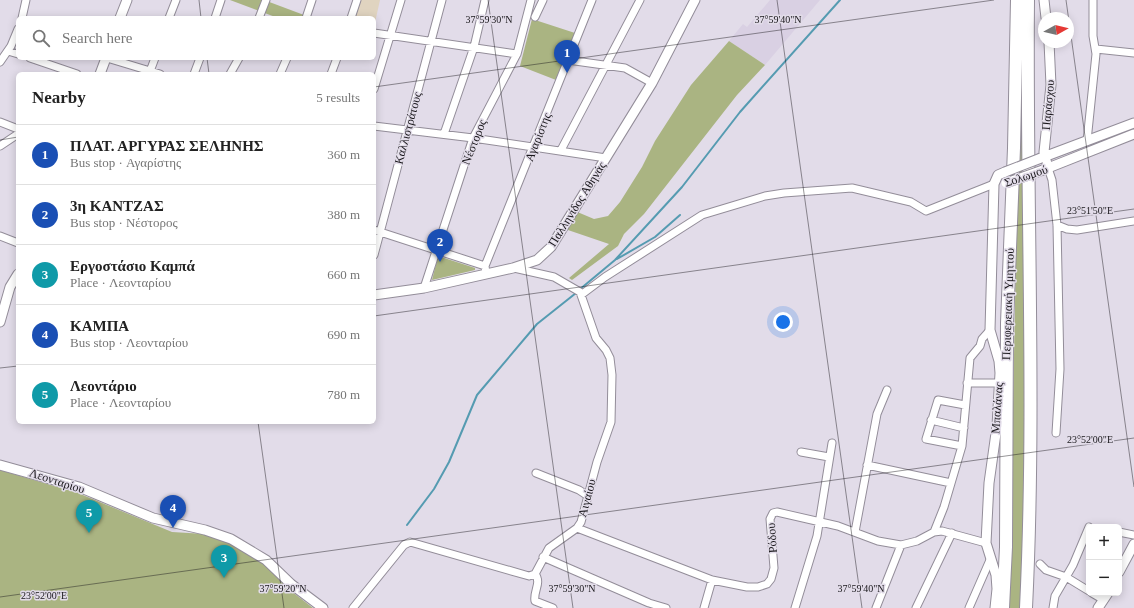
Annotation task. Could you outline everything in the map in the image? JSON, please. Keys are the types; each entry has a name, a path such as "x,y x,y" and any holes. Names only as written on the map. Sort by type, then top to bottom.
{"highway":[{"name":"Περιφερειακή Υμηττού","path":"1003,608 1006,547 1007,323 1014,148 1017,0"},
{"name":"Περιφερειακή Υμηττού","path":"1026,608 1032,431 1027,152 1028,0"},
{"path":"1029,550 1032,565 1031,608"}],"street":[{"path":"22,16 26,0"},
{"path":"171,16 176,0"},
{"path":"216,16 221,0"},
{"path":"260,16 266,0"},
{"path":"307,16 312,0"},
{"path":"352,16 357,0"},
{"path":"376,82 401,0"},
{"name":"Καλλιστράτους","path":"377,231 408,130 442,0"},
{"path":"444,134 474,47 485,0"},
{"name":"Νέστορος","path":"424,288 473,138 517,54 531,0"},
{"path":"536,16 543,0"},
{"name":"Αγαρίστης","path":"485,270 592,0"},
{"path":"561,150 640,0"},
{"name":"Παλληνίδος Αθηνάς","path":"376,295 424,288 485,270 513,268 537,260 551,248 652,83 696,0"},
{"path":"1044,0 1045,12"},
{"path":"1086,141 1096,49 1093,36 1093,0"},
{"path":"121,16 125,1"},
{"path":"0,62 16,33"},
{"path":"376,33 517,54"},
{"name":"Παράσχου","path":"1045,169 1042,157 1051,85 1049,48"},
{"path":"1096,49 1134,53"},
{"path":"8,50 16,53"},
{"path":"36,60 71,72"},
{"path":"101,72 105,60"},
{"path":"112,60 147,72"},
{"path":"150,72 154,60"},
{"path":"195,72 199,60"},
{"path":"231,72 238,60"},
{"path":"281,72 287,60"},
{"path":"332,72 336,60"},
{"path":"568,60 605,64 624,68 652,83"},
{"path":"0,122 16,128"},
{"name":"Σολωμού","path":"1134,123 998,175 994,184 999,185 1006,183 1134,134"},
{"path":"376,126 534,146 606,158"},
{"path":"0,146 16,135"},
{"path":"1045,169 1052,180 1057,225 1060,369 1056,433"},
{"path":"513,268 554,278 566,283 580,294 604,277 702,216 765,196 795,192 852,188 911,202 926,211 994,184"},
{"name":"Μπαλάνας","path":"994,184 990,330 999,361 999,383 997,426 989,483 986,543 990,560 996,575 997,589 995,608"},
{"path":"1057,225 1067,229 1077,230 1134,221"},
{"path":"377,231 437,250 485,270"},
{"path":"0,236 16,242"},
{"path":"0,322 2,307 10,287 16,277"},
{"name":"Αιγαίου","path":"535,574 549,548 578,528 597,462 611,422 612,375 610,358 606,350 596,338 580,294"},
{"path":"986,543 942,531 934,532 962,446 970,358 980,346 982,339 990,330"},
{"path":"967,383 999,383"},
{"path":"855,532 877,414 887,390"},
{"path":"962,446 926,439 938,400 965,405"},
{"path":"931,420 964,428"},
{"path":"795,608 811,559 820,522 832,443"},
{"path":"801,452 829,457"},
{"name":"Λεονταρίου","path":"0,465 79,487 153,518 205,530 231,539 266,560 291,584 323,608"},
{"path":"867,465 951,483"},
{"path":"536,473 579,490 588,496"},
{"name":"Ρόδου","path":"578,528 712,580 752,587 767,584 771,579 774,568 770,530 773,513 777,512 820,522 855,532 878,541 901,545 917,541 934,532"},
{"path":"1122,533 1134,535"},
{"path":"916,608 952,534"},
{"path":"1053,608 1055,596 1073,564 1086,534"},
{"path":"353,608 404,545 410,542 529,576 535,574 538,578 535,601 553,608"},
{"path":"876,608 901,545"},
{"path":"1122,567 1133,547"},
{"path":"543,557 649,603 666,608"},
{"path":"969,608 990,560"},
{"path":"1040,564 1046,570 1066,577 1086,589"},
{"path":"704,608 712,580"}],"shaded area":[{"path":"358,0 380,0 376,18 376,16 354,16"},
{"path":"770,0 820,0 765,65 729,41 743,24 747,27"}],"green space":[{"path":"230,0 264,0 304,15 273,16"},
{"path":"1021,0 1024,185 1024,550 1021,608 1009,608"},
{"path":"532,19 575,33 556,80 520,66"},
{"path":"729,41 765,65 737,95 644,214 624,234 618,246 572,280 569,278 609,244 565,229 575,211 594,219 608,216 620,202 642,167 655,141 691,85"},
{"path":"438,256 475,268 475,270 432,280"},
{"path":"0,470 78,493 172,532 205,534 224,540 264,564 291,591 313,608 0,608"}],"waterway":[{"path":"579,290 615,260 682,187 740,112 840,0"},
{"path":"617,259 655,237 680,215"},
{"path":"407,525 434,489 449,462 477,395 537,324 576,293"}],"place":[{"name":"ΠΛΑΤ. ΑΡΓΥΡΑΣ ΣΕΛΗΝΗΣ","path":"567,73"},
{"name":"3η ΚΑΝΤΖΑΣ","path":"440,262"},
{"name":"ΚΑΜΠΑ","path":"173,528"},
{"name":"Λεοντάριο","path":"89,533"},
{"name":"Εργοστάσιο Καμπά","path":"224,578"}]}
